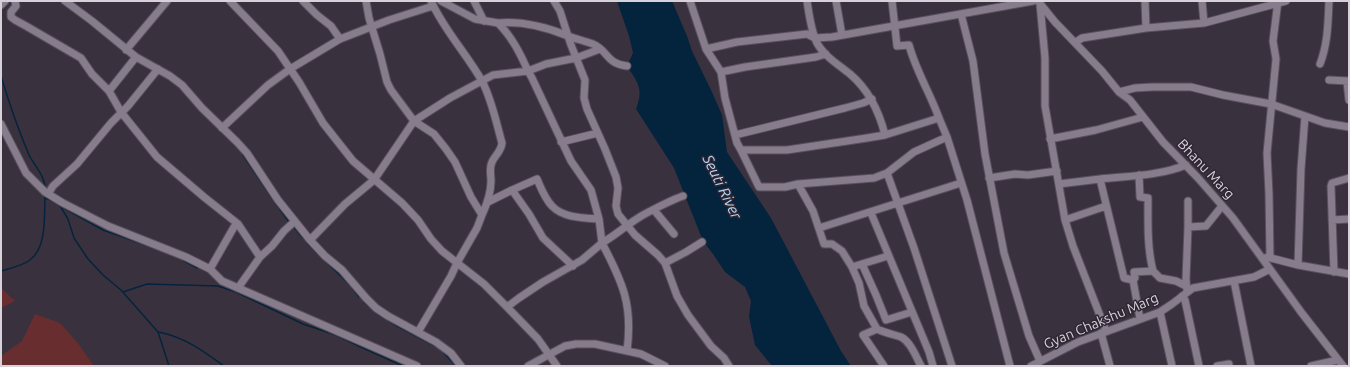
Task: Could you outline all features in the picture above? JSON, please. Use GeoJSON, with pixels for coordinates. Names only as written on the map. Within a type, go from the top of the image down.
{"type":"FeatureCollection","features":[{"type":"Feature","properties":{"kind":"street"},"geometry":{"type":"LineString","coordinates":[[1,5],[6,1]]}},
{"type":"Feature","properties":{"kind":"street"},"geometry":{"type":"LineString","coordinates":[[15,1],[16,6],[11,12],[11,17],[81,58],[92,74],[109,91],[121,112],[157,157],[238,224],[260,257]]}},
{"type":"Feature","properties":{"kind":"street"},"geometry":{"type":"LineString","coordinates":[[65,1],[92,21],[126,50],[182,85],[247,154],[294,221],[310,240],[342,270],[376,308],[436,342],[451,353],[461,366]]}},
{"type":"Feature","properties":{"kind":"street"},"geometry":{"type":"LineString","coordinates":[[126,50],[166,1]]}},
{"type":"Feature","properties":{"kind":"street"},"geometry":{"type":"LineString","coordinates":[[230,1],[278,51],[323,124],[353,161],[402,203],[418,220],[431,239],[442,251],[484,284],[507,307],[538,339],[557,366]]}},
{"type":"Feature","properties":{"kind":"street"},"geometry":{"type":"LineString","coordinates":[[303,1],[331,26],[340,39]]}},
{"type":"Feature","properties":{"kind":"street"},"geometry":{"type":"LineString","coordinates":[[366,1],[387,82],[399,102],[414,121],[434,134],[446,149],[455,162],[471,197],[482,215]]}},
{"type":"Feature","properties":{"kind":"street"},"geometry":{"type":"LineString","coordinates":[[441,1],[475,19],[498,23],[513,21],[554,30],[593,44],[610,60],[619,65],[627,66]]}},
{"type":"Feature","properties":{"kind":"street"},"geometry":{"type":"LineString","coordinates":[[474,1],[484,21]]}},
{"type":"Feature","properties":{"kind":"street"},"geometry":{"type":"LineString","coordinates":[[554,1],[560,11],[585,80],[584,98],[587,109],[605,148],[616,177],[618,188],[616,206],[618,214],[626,226],[665,262],[677,296],[688,315],[711,346],[724,358],[729,366]]}},
{"type":"Feature","properties":{"kind":"street"},"geometry":{"type":"LineString","coordinates":[[690,1],[706,49],[721,72],[725,98],[737,143],[760,187],[785,187],[798,184],[874,178],[887,173],[914,152],[947,136]]}},
{"type":"Feature","properties":{"kind":"street"},"geometry":{"type":"LineString","coordinates":[[807,1],[815,38],[818,44],[826,54],[859,82],[872,99],[880,116],[885,135]]}},
{"type":"Feature","properties":{"kind":"street"},"geometry":{"type":"LineString","coordinates":[[836,1],[842,35]]}},
{"type":"Feature","properties":{"kind":"street"},"geometry":{"type":"LineString","coordinates":[[892,1],[897,46],[909,45],[913,60],[932,98],[947,136],[992,292],[1010,366]]}},
{"type":"Feature","properties":{"kind":"street"},"geometry":{"type":"LineString","coordinates":[[706,49],[737,42],[807,34],[815,38],[842,35],[1033,1]]}},
{"type":"Feature","properties":{"kind":"street"},"geometry":{"type":"LineString","coordinates":[[1145,1],[1146,28]]}},
{"type":"Feature","properties":{"kind":"street"},"geometry":{"type":"LineString","coordinates":[[1202,1],[1204,23]]}},
{"type":"Feature","properties":{"kind":"street"},"geometry":{"type":"LineString","coordinates":[[1076,42],[1082,38],[1146,28],[1204,23],[1286,1]]}},
{"type":"Feature","properties":{"kind":"street"},"geometry":{"type":"LineString","coordinates":[[1320,64],[1324,53],[1327,36],[1329,1]]}},
{"type":"Feature","properties":{"kind":"street"},"geometry":{"type":"LineString","coordinates":[[1270,257],[1269,194],[1266,158],[1276,59],[1273,41],[1278,2]]}},
{"type":"Feature","properties":{"kind":"street"},"geometry":{"type":"LineString","coordinates":[[1039,3],[1045,58],[1045,106],[1065,220],[1103,332],[1110,366]]}},
{"type":"Feature","properties":{"kind":"street","name":"Bhanu Marg"},"geometry":{"type":"LineString","coordinates":[[1039,3],[1055,22],[1076,42],[1119,92],[1130,100],[1158,137],[1186,165],[1222,206],[1343,366]]}},
{"type":"Feature","properties":{"kind":"street"},"geometry":{"type":"LineString","coordinates":[[222,128],[262,90],[290,69],[340,39],[432,4],[444,26],[459,44],[482,81],[502,143],[502,148],[492,161],[488,202],[477,228],[418,332]]}},
{"type":"Feature","properties":{"kind":"street"},"geometry":{"type":"LineString","coordinates":[[961,14],[972,61],[989,178],[1004,253],[1029,336],[1040,361]]}},
{"type":"Feature","properties":{"kind":"street"},"geometry":{"type":"LineString","coordinates":[[498,23],[508,33],[517,48],[561,142],[571,161],[591,190],[599,219],[602,243],[626,294],[628,309],[628,351]]}},
{"type":"Feature","properties":{"kind":"street"},"geometry":{"type":"LineString","coordinates":[[310,240],[345,204],[374,180],[414,121],[493,75],[528,71],[546,64],[576,58],[600,49]]}},
{"type":"Feature","properties":{"kind":"street"},"geometry":{"type":"LineString","coordinates":[[721,72],[816,57],[826,54]]}},
{"type":"Feature","properties":{"kind":"street"},"geometry":{"type":"LineString","coordinates":[[109,91],[136,57]]}},
{"type":"Feature","properties":{"kind":"street"},"geometry":{"type":"LineString","coordinates":[[48,194],[53,186],[77,164],[158,69]]}},
{"type":"Feature","properties":{"kind":"street"},"geometry":{"type":"LineString","coordinates":[[1329,80],[1348,81],[1349,100]]}},
{"type":"Feature","properties":{"kind":"street"},"geometry":{"type":"LineString","coordinates":[[1119,92],[1135,88],[1191,87],[1271,104],[1325,123],[1349,127]]}},
{"type":"Feature","properties":{"kind":"street"},"geometry":{"type":"LineString","coordinates":[[735,135],[851,106],[872,99]]}},
{"type":"Feature","properties":{"kind":"street"},"geometry":{"type":"LineString","coordinates":[[1298,265],[1301,169],[1305,116]]}},
{"type":"Feature","properties":{"kind":"street"},"geometry":{"type":"LineString","coordinates":[[1050,138],[1096,130],[1143,117]]}},
{"type":"Feature","properties":{"kind":"street"},"geometry":{"type":"LineString","coordinates":[[741,150],[787,150],[885,135],[939,118]]}},
{"type":"Feature","properties":{"kind":"street"},"geometry":{"type":"LineString","coordinates":[[1,124],[26,173],[48,194],[63,203],[108,226],[186,257],[210,269],[222,281],[417,366]]}},
{"type":"Feature","properties":{"kind":"street"},"geometry":{"type":"LineString","coordinates":[[561,142],[598,133]]}},
{"type":"Feature","properties":{"kind":"street"},"geometry":{"type":"LineString","coordinates":[[1059,184],[1139,175],[1178,168],[1186,165]]}},
{"type":"Feature","properties":{"kind":"street"},"geometry":{"type":"LineString","coordinates":[[989,178],[1015,174],[1028,176],[1057,171]]}},
{"type":"Feature","properties":{"kind":"street"},"geometry":{"type":"LineString","coordinates":[[887,173],[914,248],[952,366]]}},
{"type":"Feature","properties":{"kind":"street"},"geometry":{"type":"LineString","coordinates":[[1139,175],[1140,198],[1148,198],[1148,226],[1153,271],[1160,278],[1176,281],[1185,292]]}},
{"type":"Feature","properties":{"kind":"street"},"geometry":{"type":"LineString","coordinates":[[1334,272],[1332,183],[1349,178]]}},
{"type":"Feature","properties":{"kind":"street"},"geometry":{"type":"LineString","coordinates":[[488,202],[537,179],[553,207],[559,211],[580,218],[599,219]]}},
{"type":"Feature","properties":{"kind":"street"},"geometry":{"type":"LineString","coordinates":[[1100,179],[1124,278],[1133,280]]}},
{"type":"Feature","properties":{"kind":"street"},"geometry":{"type":"LineString","coordinates":[[819,228],[871,213],[961,183]]}},
{"type":"Feature","properties":{"kind":"street"},"geometry":{"type":"LineString","coordinates":[[798,184],[806,196],[824,244],[832,244],[842,251],[852,267],[859,283],[864,306],[877,329],[903,338],[907,341],[921,366]]}},
{"type":"Feature","properties":{"kind":"street"},"geometry":{"type":"LineString","coordinates":[[512,190],[529,214],[543,238],[573,266]]}},
{"type":"Feature","properties":{"kind":"street"},"geometry":{"type":"LineString","coordinates":[[507,307],[543,282],[573,266],[602,243],[619,233],[626,226],[683,196]]}},
{"type":"Feature","properties":{"kind":"street"},"geometry":{"type":"LineString","coordinates":[[1188,201],[1185,300],[1199,366]]}},
{"type":"Feature","properties":{"kind":"street"},"geometry":{"type":"LineString","coordinates":[[1065,220],[1106,206]]}},
{"type":"Feature","properties":{"kind":"street"},"geometry":{"type":"LineString","coordinates":[[1188,227],[1206,226],[1222,206]]}},
{"type":"Feature","properties":{"kind":"street"},"geometry":{"type":"LineString","coordinates":[[654,210],[674,234]]}},
{"type":"Feature","properties":{"kind":"street"},"geometry":{"type":"LineString","coordinates":[[871,213],[929,352],[933,366]]}},
{"type":"Feature","properties":{"kind":"street"},"geometry":{"type":"LineString","coordinates":[[1332,220],[1349,219]]}},
{"type":"Feature","properties":{"kind":"street"},"geometry":{"type":"LineString","coordinates":[[238,288],[260,257],[294,221]]}},
{"type":"Feature","properties":{"kind":"street"},"geometry":{"type":"LineString","coordinates":[[210,269],[234,227],[238,224]]}},
{"type":"Feature","properties":{"kind":"street"},"geometry":{"type":"LineString","coordinates":[[665,262],[702,242]]}},
{"type":"Feature","properties":{"kind":"street"},"geometry":{"type":"LineString","coordinates":[[1260,255],[1298,265],[1349,274]]}},
{"type":"Feature","properties":{"kind":"street"},"geometry":{"type":"LineString","coordinates":[[852,267],[888,256]]}},
{"type":"Feature","properties":{"kind":"street"},"geometry":{"type":"LineString","coordinates":[[862,264],[886,320],[912,312]]}},
{"type":"Feature","properties":{"kind":"street","name":"Gyan Chakshu Marg"},"geometry":{"type":"LineString","coordinates":[[1031,366],[1078,342],[1160,312],[1172,304],[1185,292],[1193,288],[1254,277],[1270,269]]}},
{"type":"Feature","properties":{"kind":"street"},"geometry":{"type":"LineString","coordinates":[[1140,319],[1133,280],[1135,278],[1134,272],[1153,271]]}},
{"type":"Feature","properties":{"kind":"street"},"geometry":{"type":"LineString","coordinates":[[1234,281],[1250,366]]}},
{"type":"Feature","properties":{"kind":"street"},"geometry":{"type":"LineString","coordinates":[[1160,312],[1172,366]]}},
{"type":"Feature","properties":{"kind":"street"},"geometry":{"type":"LineString","coordinates":[[877,329],[863,335],[884,366]]}},
{"type":"Feature","properties":{"kind":"street"},"geometry":{"type":"LineString","coordinates":[[528,366],[565,346],[576,344],[595,344],[641,354],[665,366]]}},
{"type":"Feature","properties":{"kind":"street"},"geometry":{"type":"LineString","coordinates":[[1311,366],[1338,360]]}},
{"type":"Feature","properties":{"kind":"street"},"geometry":{"type":"LineString","coordinates":[[1217,366],[1229,364]]}},
{"type":"Feature","properties":{"kind":"shaded area"},"geometry":{"type":"Polygon","coordinates":[[[1,288],[15,301],[1,308],[1,288]]]}},
{"type":"Feature","properties":{"kind":"shaded area"},"geometry":{"type":"Polygon","coordinates":[[[35,314],[60,323],[77,342],[94,366],[1,366],[1,356],[22,341],[35,314]]]}},
{"type":"Feature","properties":{"kind":"water","name":"Seuti River"},"geometry":{"type":"Polygon","coordinates":[[[617,1],[672,1],[692,51],[722,115],[727,152],[771,218],[841,351],[851,366],[772,366],[755,345],[749,317],[751,301],[745,287],[725,272],[703,241],[674,168],[636,109],[640,91],[637,82],[627,66],[633,53],[617,1]]]}},
{"type":"Feature","properties":{"kind":"waterway"},"geometry":{"type":"LineString","coordinates":[[1,76],[21,135],[29,155],[43,179],[45,188]]}},
{"type":"Feature","properties":{"kind":"waterway"},"geometry":{"type":"LineString","coordinates":[[243,155],[289,222]]}},
{"type":"Feature","properties":{"kind":"waterway"},"geometry":{"type":"LineString","coordinates":[[45,195],[45,198],[54,201]]}},
{"type":"Feature","properties":{"kind":"waterway"},"geometry":{"type":"LineString","coordinates":[[1,271],[24,264],[30,260],[39,248],[44,231],[45,198]]}},
{"type":"Feature","properties":{"kind":"waterway"},"geometry":{"type":"LineString","coordinates":[[59,204],[68,219],[74,238],[88,259],[103,275],[121,290],[158,332],[169,366]]}},
{"type":"Feature","properties":{"kind":"waterway"},"geometry":{"type":"LineString","coordinates":[[62,207],[103,230],[157,249]]}},
{"type":"Feature","properties":{"kind":"waterway"},"geometry":{"type":"LineString","coordinates":[[293,226],[303,238]]}},
{"type":"Feature","properties":{"kind":"waterway"},"geometry":{"type":"LineString","coordinates":[[307,243],[349,284]]}},
{"type":"Feature","properties":{"kind":"waterway"},"geometry":{"type":"LineString","coordinates":[[183,260],[197,268]]}},
{"type":"Feature","properties":{"kind":"waterway"},"geometry":{"type":"LineString","coordinates":[[123,292],[147,284],[218,286],[236,292],[303,324],[336,335],[403,366]]}},
{"type":"Feature","properties":{"kind":"waterway"},"geometry":{"type":"LineString","coordinates":[[353,289],[359,297]]}},
{"type":"Feature","properties":{"kind":"waterway"},"geometry":{"type":"LineString","coordinates":[[364,302],[373,310]]}},
{"type":"Feature","properties":{"kind":"waterway"},"geometry":{"type":"LineString","coordinates":[[377,313],[397,326],[435,346]]}},
{"type":"Feature","properties":{"kind":"waterway"},"geometry":{"type":"LineString","coordinates":[[159,332],[186,341],[224,366]]}},
{"type":"Feature","properties":{"kind":"waterway"},"geometry":{"type":"LineString","coordinates":[[443,352],[456,366]]}}]}
